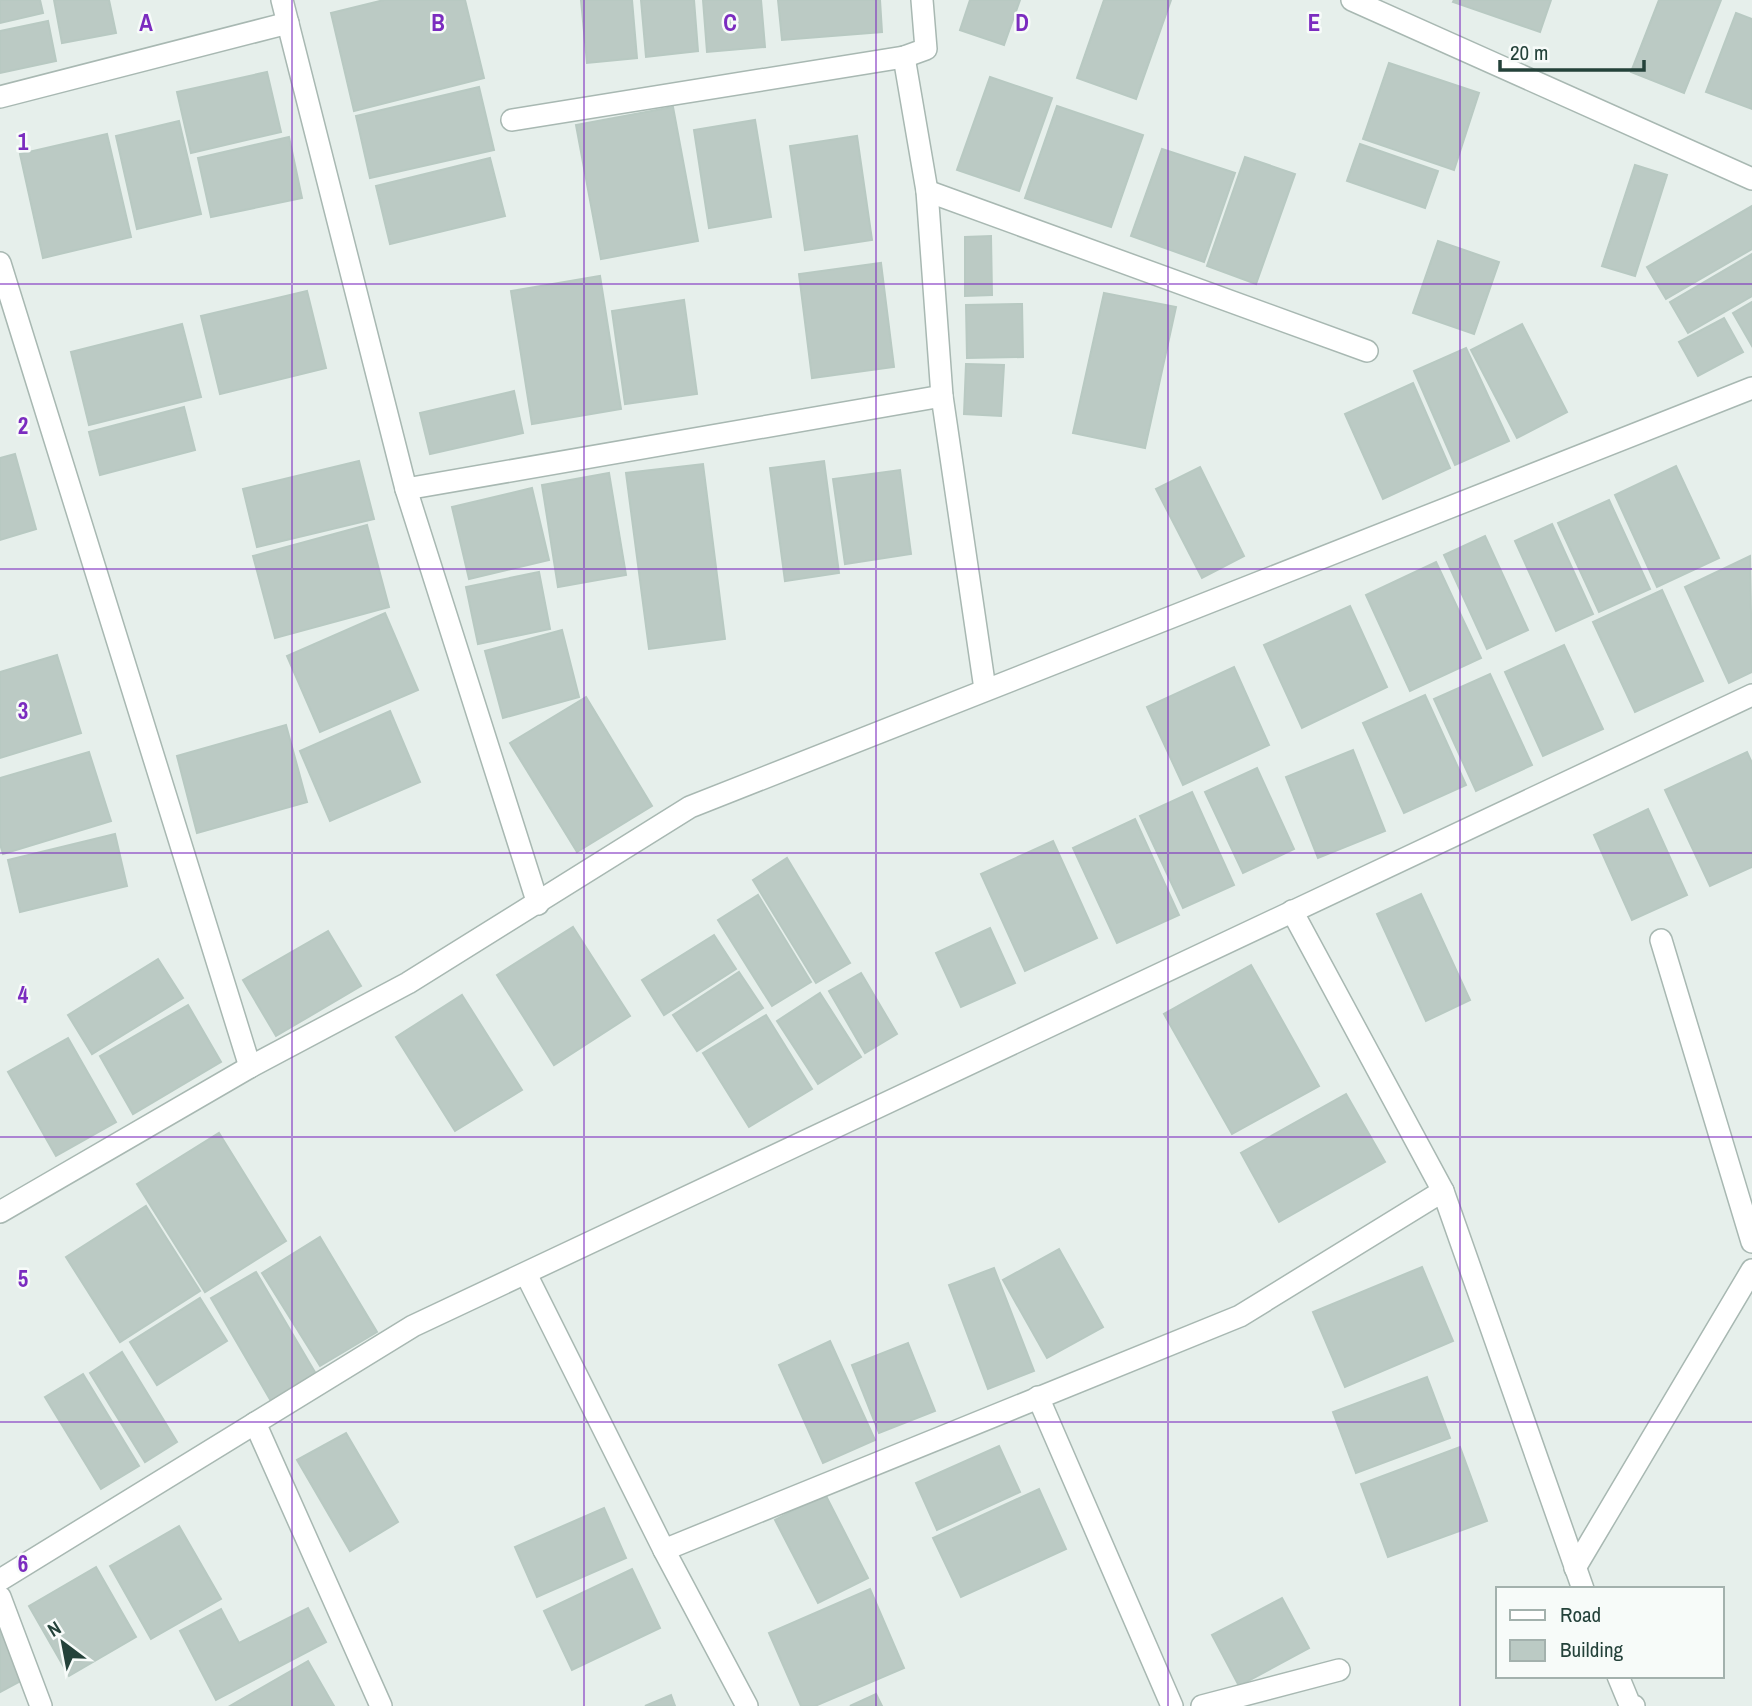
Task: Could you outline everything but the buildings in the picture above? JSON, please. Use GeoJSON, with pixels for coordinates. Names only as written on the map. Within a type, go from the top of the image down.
{"type":"FeatureCollection","features":[{"type":"Feature","properties":{"kind":"street"},"geometry":{"type":"LineString","coordinates":[[282,0],[405,489],[538,904]]}},
{"type":"Feature","properties":{"kind":"street"},"geometry":{"type":"LineString","coordinates":[[512,120],[904,57],[926,49],[922,0]]}},
{"type":"Feature","properties":{"kind":"street"},"geometry":{"type":"LineString","coordinates":[[1352,0],[1752,179]]}},
{"type":"Feature","properties":{"kind":"street"},"geometry":{"type":"LineString","coordinates":[[0,97],[288,23]]}},
{"type":"Feature","properties":{"kind":"street"},"geometry":{"type":"LineString","coordinates":[[904,57],[927,191],[942,396],[985,689]]}},
{"type":"Feature","properties":{"kind":"street"},"geometry":{"type":"LineString","coordinates":[[927,191],[1367,351]]}},
{"type":"Feature","properties":{"kind":"street"},"geometry":{"type":"LineString","coordinates":[[0,263],[250,1068]]}},
{"type":"Feature","properties":{"kind":"street"},"geometry":{"type":"LineString","coordinates":[[0,1212],[250,1068],[408,983],[690,807],[1752,388]]}},
{"type":"Feature","properties":{"kind":"street"},"geometry":{"type":"LineString","coordinates":[[405,489],[942,396]]}},
{"type":"Feature","properties":{"kind":"street"},"geometry":{"type":"LineString","coordinates":[[0,1580],[413,1326],[1752,695]]}},
{"type":"Feature","properties":{"kind":"street"},"geometry":{"type":"LineString","coordinates":[[1292,911],[1443,1191],[1582,1587]]}},
{"type":"Feature","properties":{"kind":"street"},"geometry":{"type":"LineString","coordinates":[[1661,940],[1752,1242]]}},
{"type":"Feature","properties":{"kind":"street"},"geometry":{"type":"LineString","coordinates":[[664,1550],[1240,1316],[1443,1191]]}},
{"type":"Feature","properties":{"kind":"street"},"geometry":{"type":"LineString","coordinates":[[1575,1568],[1752,1270]]}},
{"type":"Feature","properties":{"kind":"street"},"geometry":{"type":"LineString","coordinates":[[526,1274],[664,1550],[747,1706]]}},
{"type":"Feature","properties":{"kind":"street"},"geometry":{"type":"LineString","coordinates":[[1038,1397],[1172,1706]]}},
{"type":"Feature","properties":{"kind":"street"},"geometry":{"type":"LineString","coordinates":[[255,1423],[381,1706]]}},
{"type":"Feature","properties":{"kind":"street"},"geometry":{"type":"LineString","coordinates":[[0,1597],[41,1706]]}},
{"type":"Feature","properties":{"kind":"street"},"geometry":{"type":"LineString","coordinates":[[1202,1706],[1339,1670]]}},
{"type":"Feature","properties":{"kind":"street"},"geometry":{"type":"LineString","coordinates":[[1619,1678],[1630,1705],[1634,1706]]}}]}
